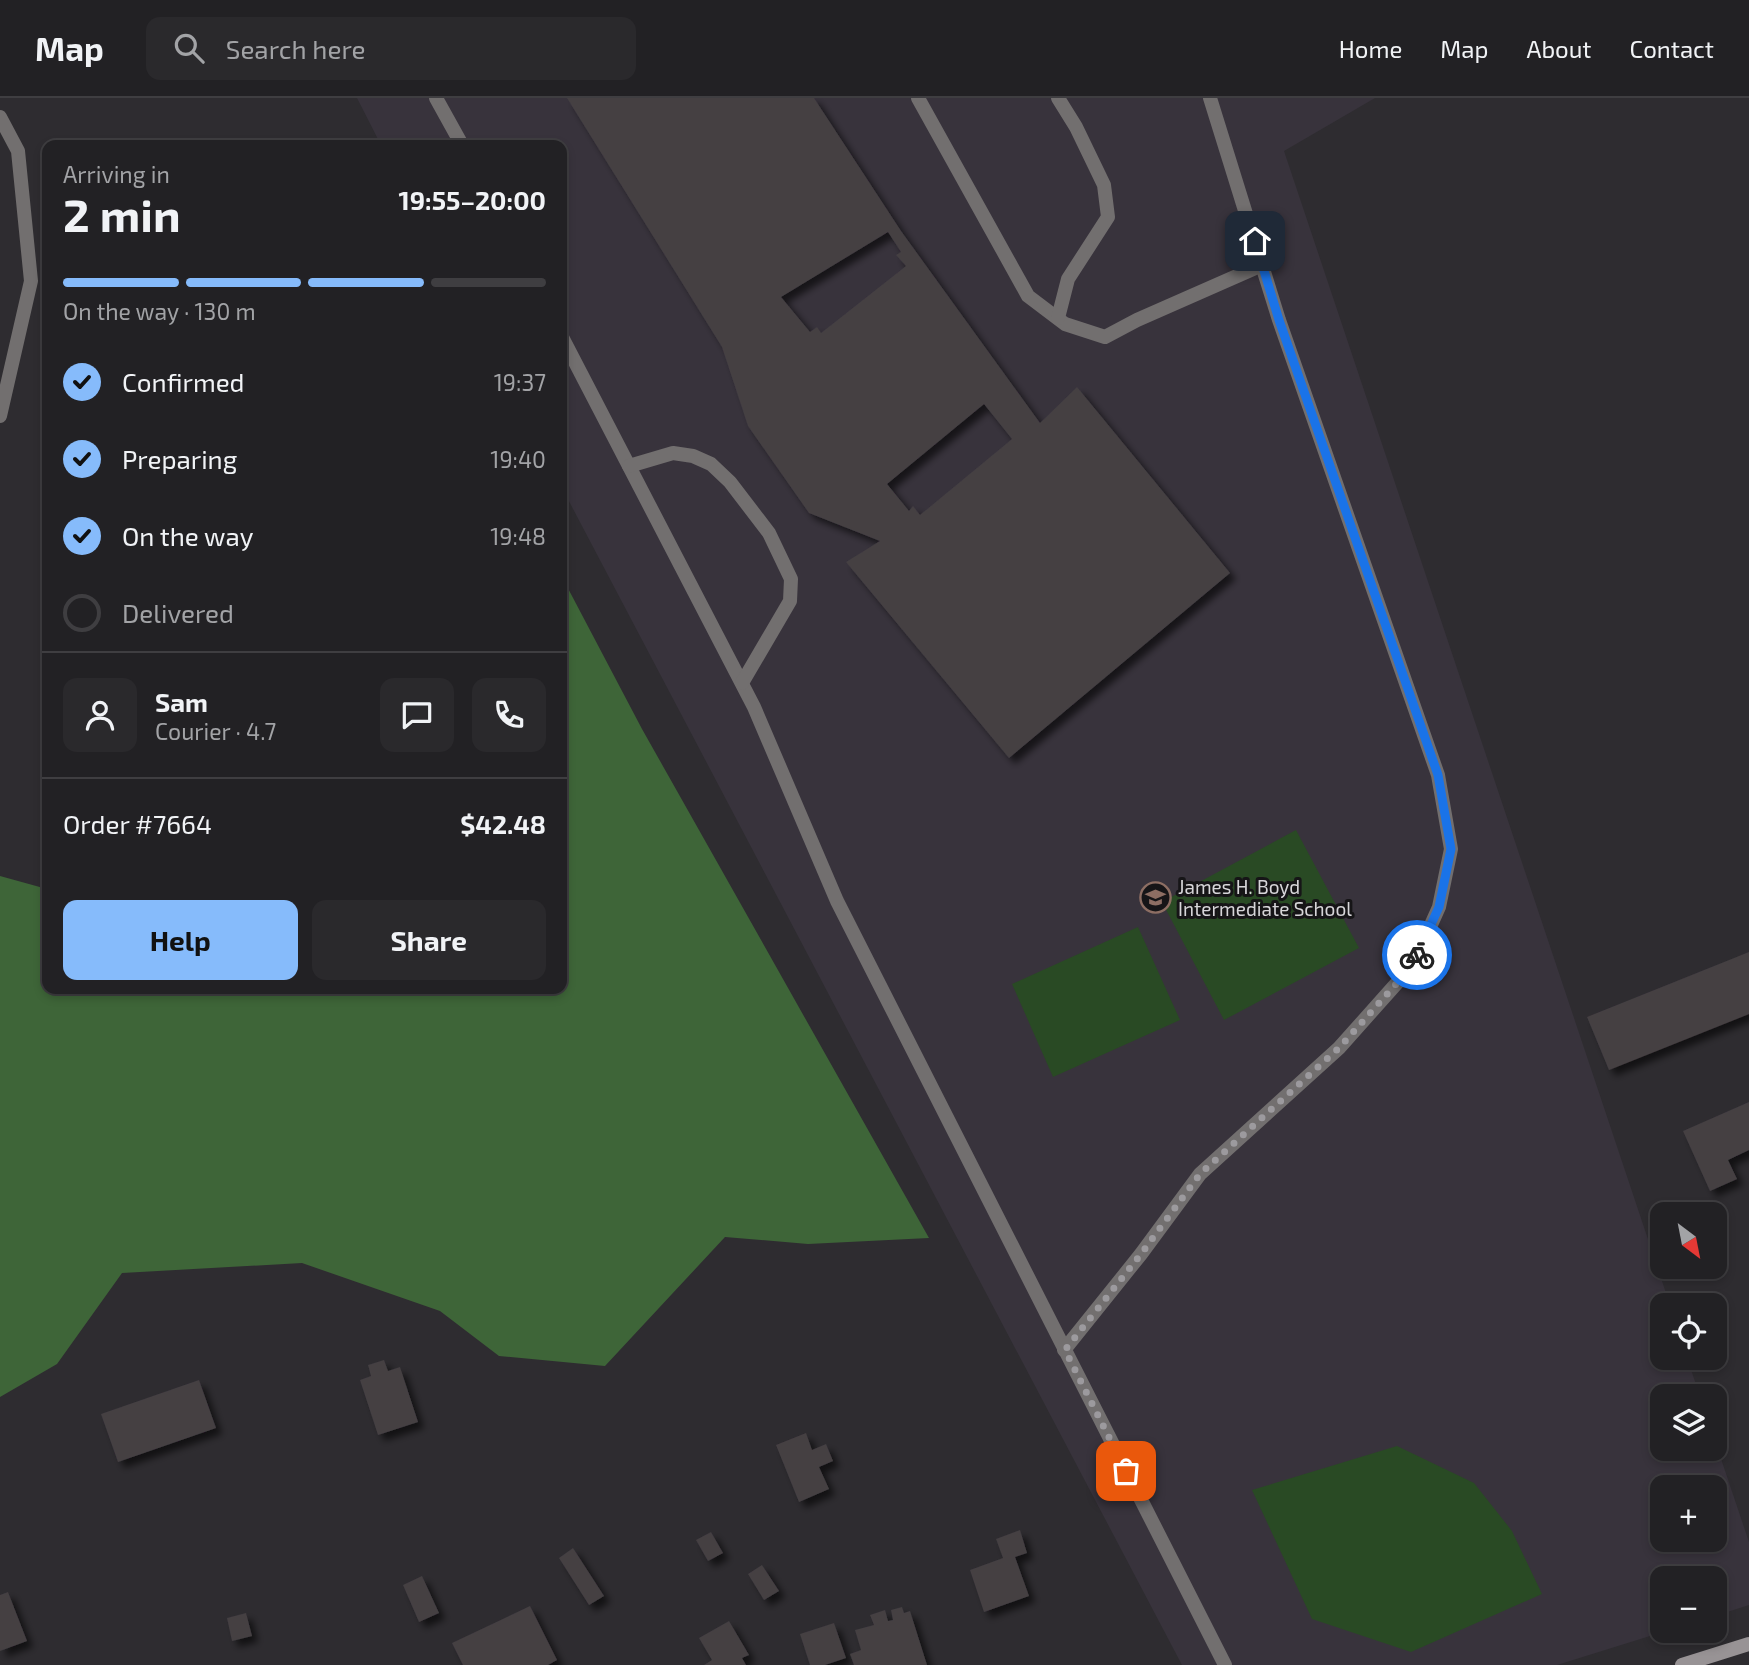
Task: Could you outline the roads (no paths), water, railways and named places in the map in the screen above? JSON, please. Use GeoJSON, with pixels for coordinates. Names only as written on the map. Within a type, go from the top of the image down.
{"type":"FeatureCollection","features":[{"type":"Feature","properties":{"kind":"main road"},"geometry":{"type":"LineString","coordinates":[[1682,1665],[1749,1644]]}},
{"type":"Feature","properties":{"kind":"street"},"geometry":{"type":"LineString","coordinates":[[436,98],[459,140]]}},
{"type":"Feature","properties":{"kind":"street"},"geometry":{"type":"LineString","coordinates":[[918,98],[1028,296],[1065,324],[1105,337],[1262,265]]}},
{"type":"Feature","properties":{"kind":"street"},"geometry":{"type":"LineString","coordinates":[[1058,98],[1076,127],[1104,185],[1108,217],[1068,279],[1058,318]]}},
{"type":"Feature","properties":{"kind":"street"},"geometry":{"type":"LineString","coordinates":[[1065,1350],[1200,1174],[1339,1048],[1413,965],[1439,907],[1451,849],[1438,775],[1279,320],[1210,98]]}},
{"type":"Feature","properties":{"kind":"street"},"geometry":{"type":"LineString","coordinates":[[0,117],[18,151],[31,281],[0,416]]}},
{"type":"Feature","properties":{"kind":"street"},"geometry":{"type":"LineString","coordinates":[[567,347],[754,707],[837,901],[1225,1665]]}},
{"type":"Feature","properties":{"kind":"street"},"geometry":{"type":"LineString","coordinates":[[629,466],[673,453],[693,456],[711,464],[730,482],[769,533],[791,579],[790,601],[742,683]]}},
{"type":"Feature","properties":{"kind":"place","name":"James H. Boyd Intermediate School"},"geometry":{"type":"Point","coordinates":[1155,897]}}]}
